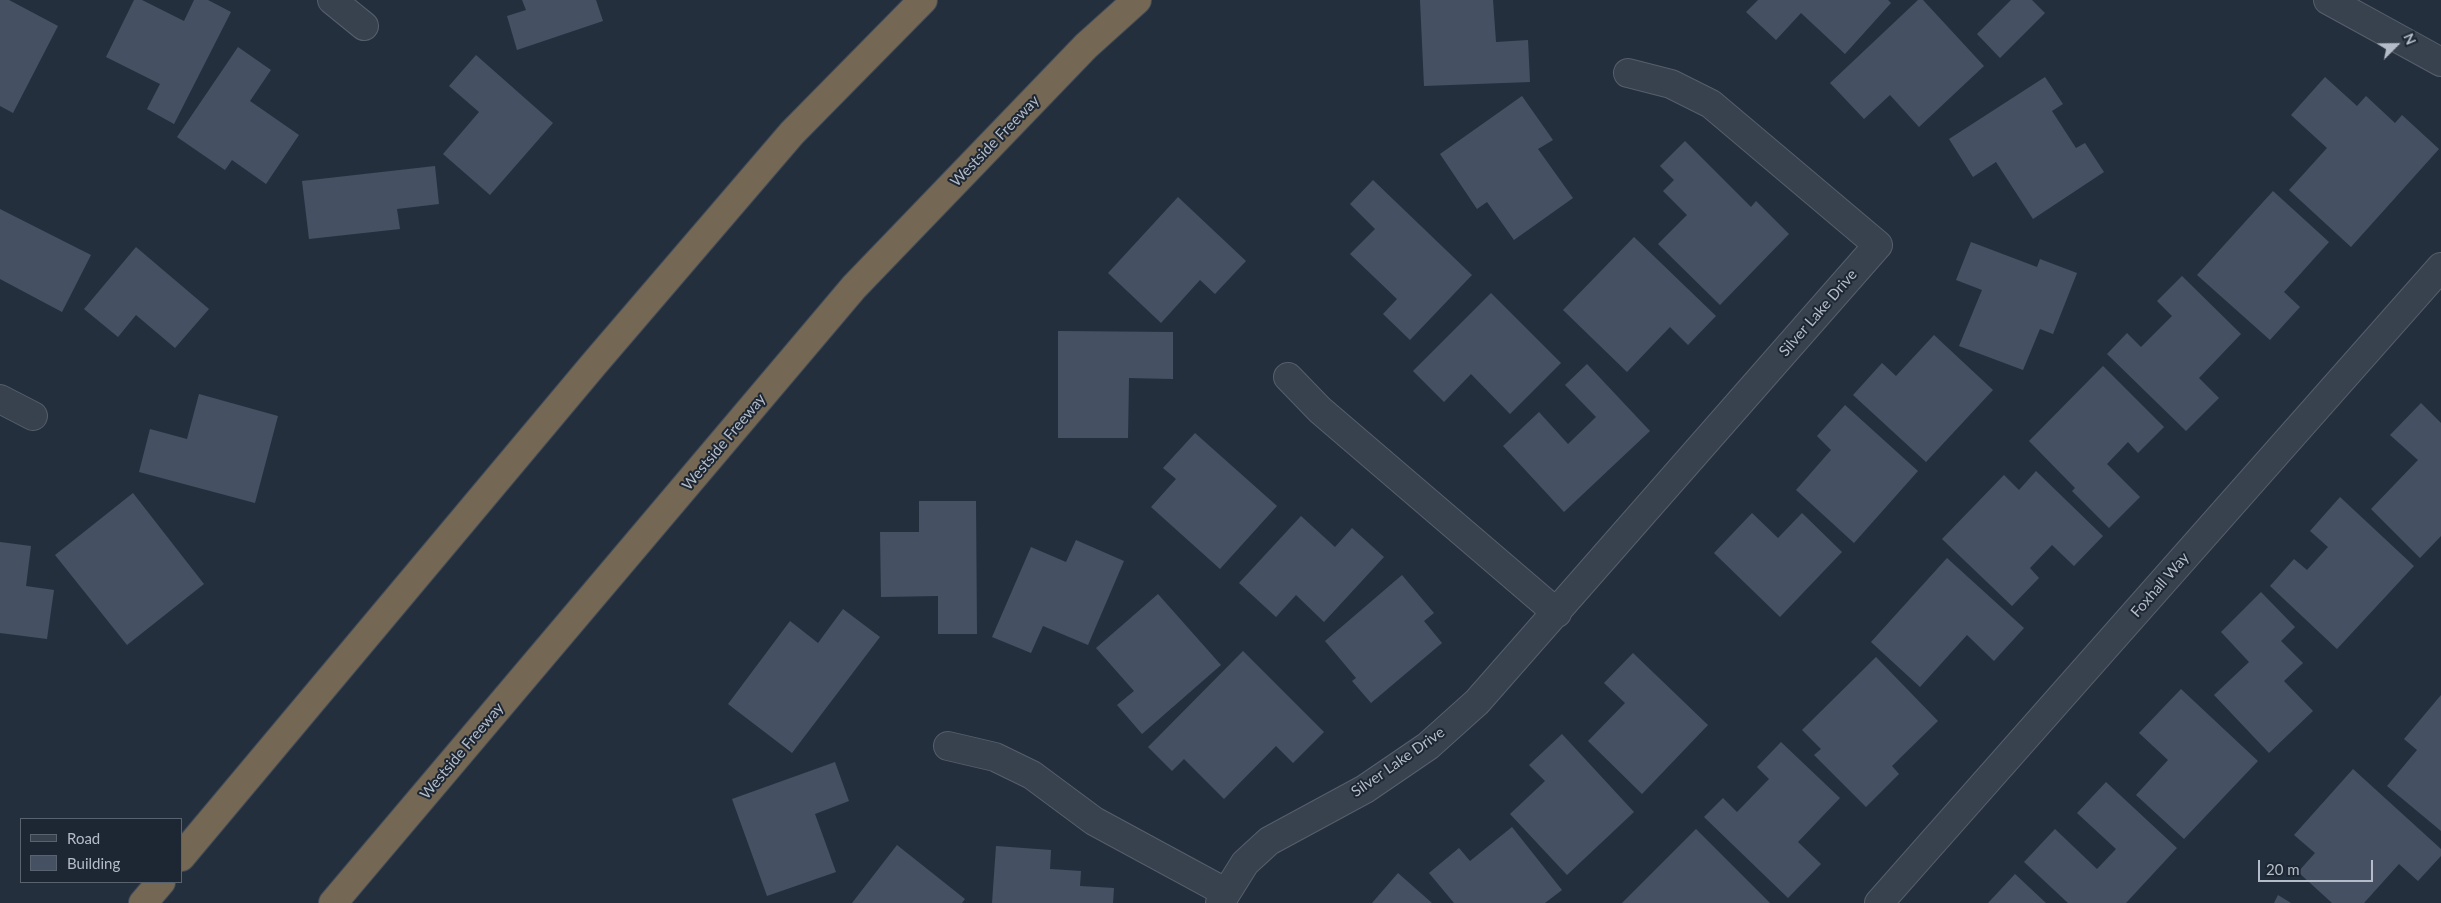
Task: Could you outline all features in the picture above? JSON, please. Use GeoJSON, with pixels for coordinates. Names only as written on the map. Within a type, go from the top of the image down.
{"type":"FeatureCollection","features":[{"type":"Feature","properties":{"kind":"highway"},"geometry":{"type":"LineString","coordinates":[[182,857],[594,364],[792,133],[923,0]]}},
{"type":"Feature","properties":{"kind":"highway","name":"Westside Freeway"},"geometry":{"type":"LineString","coordinates":[[333,903],[854,287],[1086,46],[1136,0]]}},
{"type":"Feature","properties":{"kind":"highway"},"geometry":{"type":"LineString","coordinates":[[143,903],[160,883]]}},
{"type":"Feature","properties":{"kind":"street"},"geometry":{"type":"LineString","coordinates":[[332,0],[364,26]]}},
{"type":"Feature","properties":{"kind":"street"},"geometry":{"type":"LineString","coordinates":[[2328,0],[2441,62]]}},
{"type":"Feature","properties":{"kind":"street","name":"Silver Lake Drive"},"geometry":{"type":"LineString","coordinates":[[948,746],[995,757],[1032,775],[1094,821],[1223,898],[1245,863],[1269,841],[1365,789],[1428,746],[1477,702],[1878,245],[1711,104],[1671,84],[1628,72]]}},
{"type":"Feature","properties":{"kind":"street","name":"Foxhall Way"},"geometry":{"type":"LineString","coordinates":[[1879,903],[2441,267]]}},
{"type":"Feature","properties":{"kind":"street"},"geometry":{"type":"LineString","coordinates":[[1288,377],[1320,410],[1557,613]]}},
{"type":"Feature","properties":{"kind":"street"},"geometry":{"type":"LineString","coordinates":[[0,399],[33,416]]}},
{"type":"Feature","properties":{"kind":"building"},"geometry":{"type":"Polygon","coordinates":[[[0,0],[9,0],[58,26],[13,113],[0,106],[0,0]]]}},
{"type":"Feature","properties":{"kind":"building"},"geometry":{"type":"Polygon","coordinates":[[[134,0],[142,0],[184,21],[194,0],[208,0],[231,12],[174,124],[147,109],[160,84],[106,57],[134,0]]]}},
{"type":"Feature","properties":{"kind":"building"},"geometry":{"type":"Polygon","coordinates":[[[522,0],[596,0],[603,21],[517,50],[507,16],[526,10],[522,0]]]}},
{"type":"Feature","properties":{"kind":"building"},"geometry":{"type":"Polygon","coordinates":[[[1420,0],[1493,0],[1496,42],[1528,40],[1530,82],[1424,86],[1420,0]]]}},
{"type":"Feature","properties":{"kind":"building"},"geometry":{"type":"Polygon","coordinates":[[[1758,0],[1888,0],[1891,3],[1845,54],[1801,13],[1776,40],[1746,12],[1758,0]]]}},
{"type":"Feature","properties":{"kind":"building"},"geometry":{"type":"Polygon","coordinates":[[[1918,0],[1923,0],[1984,66],[1919,127],[1890,95],[1864,119],[1830,83],[1918,0]]]}},
{"type":"Feature","properties":{"kind":"building"},"geometry":{"type":"Polygon","coordinates":[[[2011,0],[2032,0],[2045,13],[2000,58],[1977,34],[2011,0]]]}},
{"type":"Feature","properties":{"kind":"building"},"geometry":{"type":"Polygon","coordinates":[[[238,47],[271,70],[250,101],[299,135],[266,184],[232,160],[225,170],[177,137],[238,47]]]}},
{"type":"Feature","properties":{"kind":"building"},"geometry":{"type":"Polygon","coordinates":[[[476,55],[553,123],[490,195],[443,154],[479,112],[449,86],[476,55]]]}},
{"type":"Feature","properties":{"kind":"building"},"geometry":{"type":"Polygon","coordinates":[[[2045,77],[2063,104],[2052,111],[2076,148],[2085,143],[2104,172],[2033,219],[1996,162],[1973,177],[1949,139],[2045,77]]]}},
{"type":"Feature","properties":{"kind":"building"},"geometry":{"type":"Polygon","coordinates":[[[2325,77],[2357,106],[2366,96],[2395,123],[2402,115],[2439,149],[2351,247],[2289,190],[2327,148],[2291,115],[2325,77]]]}},
{"type":"Feature","properties":{"kind":"building"},"geometry":{"type":"Polygon","coordinates":[[[1522,96],[1553,140],[1538,149],[1573,198],[1514,240],[1487,202],[1477,209],[1440,154],[1522,96]]]}},
{"type":"Feature","properties":{"kind":"building"},"geometry":{"type":"Polygon","coordinates":[[[1685,141],[1751,207],[1756,201],[1789,234],[1720,305],[1658,244],[1687,215],[1663,191],[1674,180],[1660,166],[1685,141]]]}},
{"type":"Feature","properties":{"kind":"building"},"geometry":{"type":"Polygon","coordinates":[[[435,166],[439,204],[397,209],[400,229],[309,239],[302,181],[435,166]]]}},
{"type":"Feature","properties":{"kind":"building"},"geometry":{"type":"Polygon","coordinates":[[[1373,180],[1472,275],[1410,340],[1383,314],[1397,299],[1350,254],[1375,229],[1350,204],[1373,180]]]}},
{"type":"Feature","properties":{"kind":"building"},"geometry":{"type":"Polygon","coordinates":[[[2273,191],[2329,242],[2284,292],[2300,307],[2270,340],[2197,275],[2273,191]]]}},
{"type":"Feature","properties":{"kind":"building"},"geometry":{"type":"Polygon","coordinates":[[[1178,197],[1246,261],[1215,294],[1200,280],[1161,323],[1108,273],[1178,197]]]}},
{"type":"Feature","properties":{"kind":"building"},"geometry":{"type":"Polygon","coordinates":[[[0,209],[91,255],[62,312],[0,279],[0,209]]]}},
{"type":"Feature","properties":{"kind":"building"},"geometry":{"type":"Polygon","coordinates":[[[1634,237],[1716,316],[1688,345],[1670,327],[1627,372],[1563,310],[1634,237]]]}},
{"type":"Feature","properties":{"kind":"building"},"geometry":{"type":"Polygon","coordinates":[[[1971,242],[2037,267],[2040,259],[2077,273],[2053,334],[2040,329],[2023,370],[1959,346],[1982,290],[1956,280],[1971,242]]]}},
{"type":"Feature","properties":{"kind":"building"},"geometry":{"type":"Polygon","coordinates":[[[136,247],[209,309],[175,348],[136,315],[118,337],[84,309],[136,247]]]}},
{"type":"Feature","properties":{"kind":"building"},"geometry":{"type":"Polygon","coordinates":[[[2182,276],[2241,334],[2199,378],[2219,398],[2186,431],[2107,354],[2127,333],[2141,347],[2172,316],[2157,301],[2182,276]]]}},
{"type":"Feature","properties":{"kind":"building"},"geometry":{"type":"Polygon","coordinates":[[[1491,293],[1561,363],[1510,414],[1471,374],[1444,402],[1413,371],[1491,293]]]}},
{"type":"Feature","properties":{"kind":"building"},"geometry":{"type":"Polygon","coordinates":[[[1058,331],[1173,332],[1173,379],[1129,378],[1128,438],[1058,438],[1058,331]]]}},
{"type":"Feature","properties":{"kind":"building"},"geometry":{"type":"Polygon","coordinates":[[[1934,335],[1993,390],[1926,462],[1853,395],[1882,363],[1896,376],[1934,335]]]}},
{"type":"Feature","properties":{"kind":"building"},"geometry":{"type":"Polygon","coordinates":[[[1587,364],[1650,431],[1564,512],[1503,446],[1539,412],[1568,444],[1596,417],[1565,385],[1587,364]]]}},
{"type":"Feature","properties":{"kind":"building"},"geometry":{"type":"Polygon","coordinates":[[[2103,366],[2164,427],[2138,453],[2128,442],[2107,464],[2140,497],[2109,528],[2072,491],[2075,488],[2029,441],[2103,366]]]}},
{"type":"Feature","properties":{"kind":"building"},"geometry":{"type":"Polygon","coordinates":[[[199,394],[278,416],[255,503],[139,472],[150,429],[187,439],[199,394]]]}},
{"type":"Feature","properties":{"kind":"building"},"geometry":{"type":"Polygon","coordinates":[[[2421,403],[2441,423],[2441,536],[2420,558],[2371,509],[2418,460],[2390,435],[2421,403]]]}},
{"type":"Feature","properties":{"kind":"building"},"geometry":{"type":"Polygon","coordinates":[[[1845,405],[1918,471],[1854,543],[1796,490],[1831,450],[1817,436],[1845,405]]]}},
{"type":"Feature","properties":{"kind":"building"},"geometry":{"type":"Polygon","coordinates":[[[1195,433],[1277,506],[1220,569],[1151,507],[1176,479],[1163,468],[1195,433]]]}},
{"type":"Feature","properties":{"kind":"building"},"geometry":{"type":"Polygon","coordinates":[[[2036,471],[2103,536],[2074,566],[2052,545],[2030,568],[2039,578],[2012,606],[1942,539],[2004,475],[2019,490],[2036,471]]]}},
{"type":"Feature","properties":{"kind":"building"},"geometry":{"type":"Polygon","coordinates":[[[133,493],[204,584],[127,645],[55,555],[133,493]]]}},
{"type":"Feature","properties":{"kind":"building"},"geometry":{"type":"Polygon","coordinates":[[[2340,497],[2414,566],[2337,649],[2270,586],[2294,559],[2307,570],[2328,547],[2310,531],[2340,497]]]}},
{"type":"Feature","properties":{"kind":"building"},"geometry":{"type":"Polygon","coordinates":[[[919,501],[976,501],[977,634],[938,634],[938,596],[881,597],[880,532],[919,532],[919,501]]]}},
{"type":"Feature","properties":{"kind":"building"},"geometry":{"type":"Polygon","coordinates":[[[1752,513],[1778,538],[1802,513],[1842,552],[1780,617],[1714,553],[1752,513]]]}},
{"type":"Feature","properties":{"kind":"building"},"geometry":{"type":"Polygon","coordinates":[[[1301,516],[1335,547],[1352,528],[1384,557],[1324,622],[1296,595],[1276,617],[1239,583],[1301,516]]]}},
{"type":"Feature","properties":{"kind":"building"},"geometry":{"type":"Polygon","coordinates":[[[1076,540],[1124,561],[1088,645],[1043,626],[1031,653],[992,637],[1031,547],[1066,562],[1076,540]]]}},
{"type":"Feature","properties":{"kind":"building"},"geometry":{"type":"Polygon","coordinates":[[[0,542],[31,546],[26,586],[54,590],[47,639],[0,633],[0,542]]]}},
{"type":"Feature","properties":{"kind":"building"},"geometry":{"type":"Polygon","coordinates":[[[1947,558],[2024,628],[1994,661],[1967,635],[1920,687],[1871,642],[1947,558]]]}},
{"type":"Feature","properties":{"kind":"building"},"geometry":{"type":"Polygon","coordinates":[[[1402,575],[1434,613],[1424,621],[1442,643],[1371,703],[1352,681],[1356,678],[1325,641],[1402,575]]]}},
{"type":"Feature","properties":{"kind":"building"},"geometry":{"type":"Polygon","coordinates":[[[2261,592],[2295,627],[2281,641],[2303,663],[2284,681],[2313,711],[2269,753],[2214,695],[2249,662],[2221,632],[2261,592]]]}},
{"type":"Feature","properties":{"kind":"building"},"geometry":{"type":"Polygon","coordinates":[[[1158,594],[1221,665],[1142,734],[1117,705],[1134,691],[1096,648],[1158,594]]]}},
{"type":"Feature","properties":{"kind":"building"},"geometry":{"type":"Polygon","coordinates":[[[843,609],[880,637],[792,753],[728,704],[790,621],[818,643],[843,609]]]}},
{"type":"Feature","properties":{"kind":"building"},"geometry":{"type":"Polygon","coordinates":[[[1243,651],[1324,732],[1293,763],[1276,746],[1224,799],[1184,759],[1172,771],[1148,747],[1243,651]]]}},
{"type":"Feature","properties":{"kind":"building"},"geometry":{"type":"Polygon","coordinates":[[[1633,653],[1708,725],[1642,794],[1588,741],[1625,703],[1604,683],[1633,653]]]}},
{"type":"Feature","properties":{"kind":"building"},"geometry":{"type":"Polygon","coordinates":[[[1876,657],[1938,721],[1892,766],[1899,774],[1866,807],[1814,755],[1821,749],[1802,730],[1876,657]]]}},
{"type":"Feature","properties":{"kind":"building"},"geometry":{"type":"Polygon","coordinates":[[[2181,689],[2258,761],[2184,839],[2136,795],[2168,760],[2139,733],[2181,689]]]}},
{"type":"Feature","properties":{"kind":"building"},"geometry":{"type":"Polygon","coordinates":[[[2441,695],[2441,831],[2387,786],[2417,750],[2404,739],[2441,695]]]}},
{"type":"Feature","properties":{"kind":"building"},"geometry":{"type":"Polygon","coordinates":[[[1562,734],[1634,812],[1567,875],[1510,814],[1545,781],[1529,765],[1562,734]]]}},
{"type":"Feature","properties":{"kind":"building"},"geometry":{"type":"Polygon","coordinates":[[[1781,742],[1840,798],[1798,842],[1821,864],[1788,898],[1704,817],[1723,798],[1737,812],[1769,779],[1757,767],[1781,742]]]}},
{"type":"Feature","properties":{"kind":"building"},"geometry":{"type":"Polygon","coordinates":[[[835,762],[849,801],[815,814],[836,872],[767,896],[732,799],[835,762]]]}},
{"type":"Feature","properties":{"kind":"building"},"geometry":{"type":"Polygon","coordinates":[[[2353,769],[2441,849],[2441,856],[2418,881],[2399,864],[2364,903],[2332,903],[2298,872],[2315,853],[2294,835],[2353,769]]]}},
{"type":"Feature","properties":{"kind":"building"},"geometry":{"type":"Polygon","coordinates":[[[2106,782],[2177,848],[2126,903],[2068,903],[2024,862],[2055,829],[2097,869],[2116,849],[2077,813],[2106,782]]]}},
{"type":"Feature","properties":{"kind":"building"},"geometry":{"type":"Polygon","coordinates":[[[1512,827],[1562,890],[1545,903],[1454,903],[1429,873],[1459,848],[1470,861],[1512,827]]]}},
{"type":"Feature","properties":{"kind":"building"},"geometry":{"type":"Polygon","coordinates":[[[1696,829],[1770,903],[1622,903],[1696,829]]]}},
{"type":"Feature","properties":{"kind":"building"},"geometry":{"type":"Polygon","coordinates":[[[897,845],[965,899],[962,903],[852,903],[897,845]]]}},
{"type":"Feature","properties":{"kind":"building"},"geometry":{"type":"Polygon","coordinates":[[[996,846],[1051,850],[1050,869],[1081,871],[1080,886],[1114,888],[1113,903],[992,903],[996,846]]]}},
{"type":"Feature","properties":{"kind":"building"},"geometry":{"type":"Polygon","coordinates":[[[1398,873],[1432,903],[1372,903],[1398,873]]]}},
{"type":"Feature","properties":{"kind":"building"},"geometry":{"type":"Polygon","coordinates":[[[2015,874],[2046,903],[1988,903],[2015,874]]]}},
{"type":"Feature","properties":{"kind":"building"},"geometry":{"type":"Polygon","coordinates":[[[2278,895],[2291,903],[2274,903],[2278,895]]]}}]}
